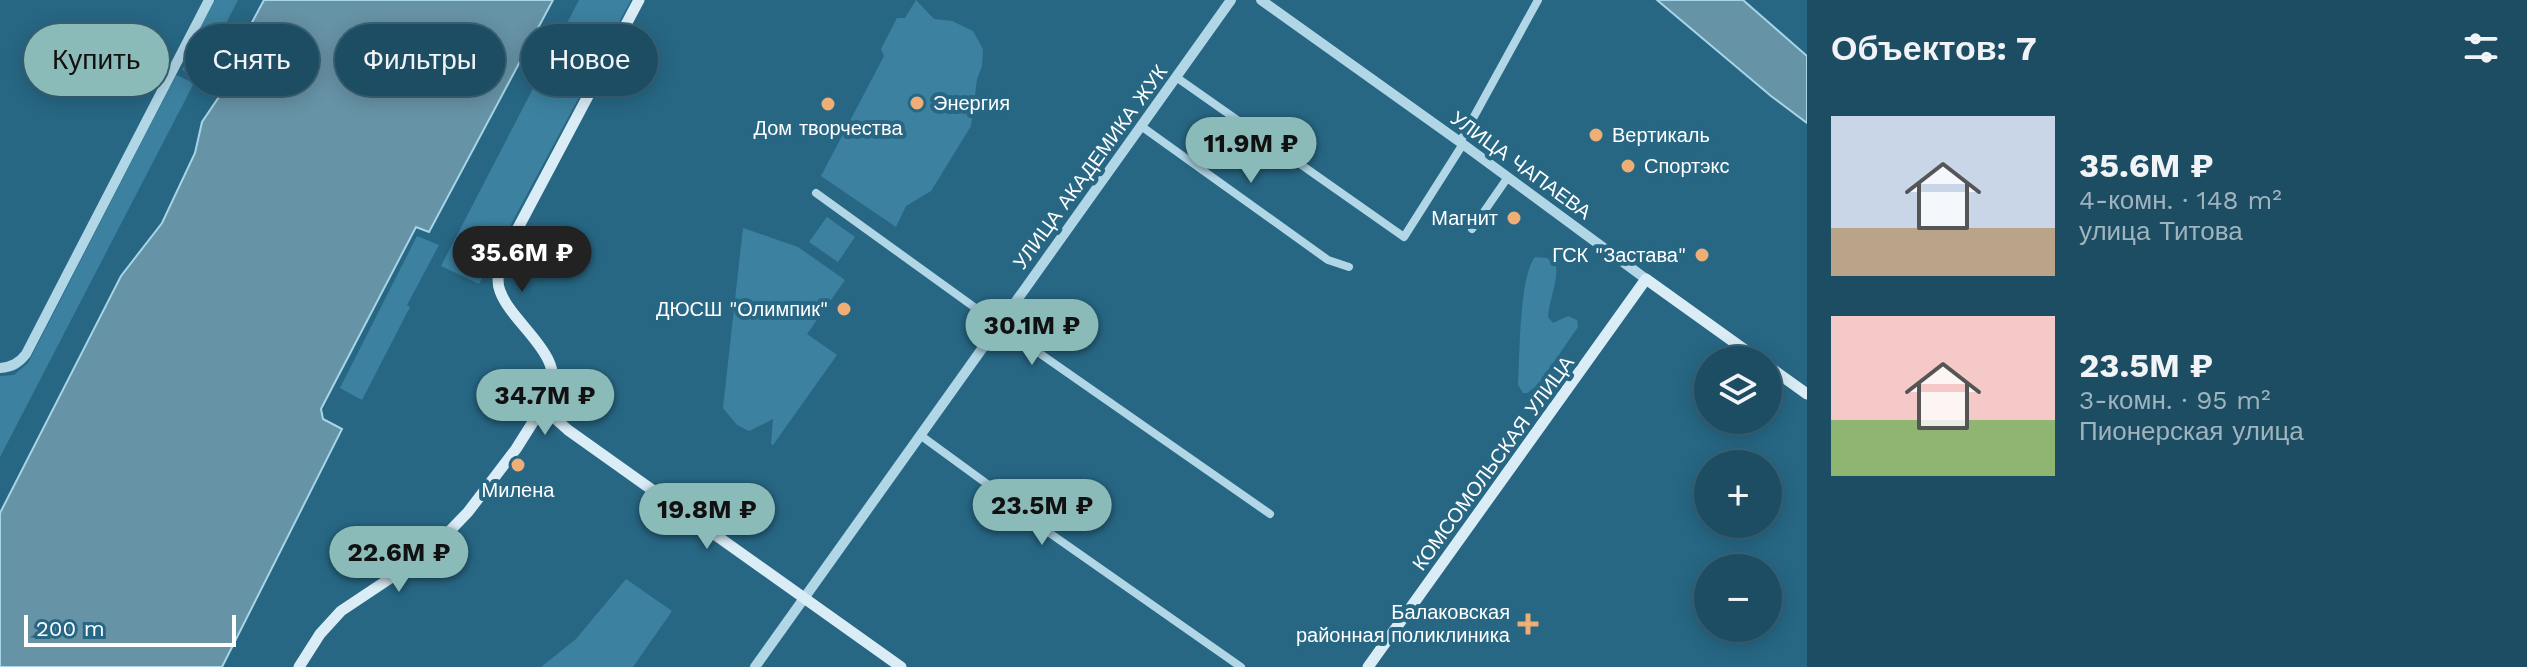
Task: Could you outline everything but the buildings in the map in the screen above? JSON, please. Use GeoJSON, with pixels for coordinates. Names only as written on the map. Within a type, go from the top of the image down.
{"type":"FeatureCollection","features":[{"type":"Feature","properties":{"kind":"main road"},"geometry":{"type":"LineString","coordinates":[[299,667],[320,634],[341,611],[410,566],[460,521],[495,478],[544,405],[554,385],[552,370],[500,291],[499,268],[639,0]]}},
{"type":"Feature","properties":{"kind":"main road","name":"УЛИЦА ЧАПАЕВА"},"geometry":{"type":"LineString","coordinates":[[1646,279],[1739,346]]}},
{"type":"Feature","properties":{"kind":"main road","name":"КОМСОМОЛЬСКАЯ УЛИЦА"},"geometry":{"type":"LineString","coordinates":[[1368,667],[1646,279]]}},
{"type":"Feature","properties":{"kind":"main road"},"geometry":{"type":"LineString","coordinates":[[1782,376],[1807,394]]}},
{"type":"Feature","properties":{"kind":"main road"},"geometry":{"type":"LineString","coordinates":[[544,405],[568,430],[901,667]]}},
{"type":"Feature","properties":{"kind":"street"},"geometry":{"type":"LineString","coordinates":[[0,368],[10,367],[26,354],[209,0]]}},
{"type":"Feature","properties":{"kind":"street","name":"УЛИЦА АКАДЕМИКА ЖУК"},"geometry":{"type":"LineString","coordinates":[[755,667],[1231,0]]}},
{"type":"Feature","properties":{"kind":"street","name":"УЛИЦА ЧАПАЕВА"},"geometry":{"type":"LineString","coordinates":[[1261,0],[1646,279]]}},
{"type":"Feature","properties":{"kind":"street"},"geometry":{"type":"LineString","coordinates":[[1176,77],[1404,237],[1462,143],[1538,0]]}},
{"type":"Feature","properties":{"kind":"street"},"geometry":{"type":"LineString","coordinates":[[1141,126],[1328,260],[1349,267]]}},
{"type":"Feature","properties":{"kind":"street"},"geometry":{"type":"LineString","coordinates":[[1472,229],[1508,177]]}},
{"type":"Feature","properties":{"kind":"street"},"geometry":{"type":"LineString","coordinates":[[816,193],[1270,514]]}},
{"type":"Feature","properties":{"kind":"street"},"geometry":{"type":"LineString","coordinates":[[920,435],[1027,513],[1041,527],[1241,667]]}},
{"type":"Feature","properties":{"kind":"shaded area"},"geometry":{"type":"Polygon","coordinates":[[[215,0],[238,0],[226,24],[202,24],[215,0]]]}},
{"type":"Feature","properties":{"kind":"shaded area"},"geometry":{"type":"Polygon","coordinates":[[[264,0],[553,0],[540,24],[521,24],[521,60],[505,90],[505,24],[335,24],[335,96],[502,96],[429,232],[416,227],[321,409],[323,419],[342,429],[222,667],[0,667],[0,513],[121,276],[162,223],[195,153],[202,122],[220,96],[319,96],[319,24],[251,24],[264,0]]]}},
{"type":"Feature","properties":{"kind":"shaded area"},"geometry":{"type":"Polygon","coordinates":[[[579,0],[631,0],[618,24],[567,24],[579,0]]]}},
{"type":"Feature","properties":{"kind":"shaded area","name":"Энергия"},"geometry":{"type":"Polygon","coordinates":[[[916,0],[934,19],[952,21],[973,31],[983,49],[982,66],[977,79],[971,126],[931,191],[906,206],[896,227],[821,176],[884,56],[881,49],[897,18],[905,18],[916,0]]]}},
{"type":"Feature","properties":{"kind":"shaded area"},"geometry":{"type":"Polygon","coordinates":[[[1657,0],[1743,0],[1807,56],[1807,123],[1771,96],[1657,0]]]}},
{"type":"Feature","properties":{"kind":"shaded area"},"geometry":{"type":"Polygon","coordinates":[[[176,75],[185,79],[187,96],[0,457],[0,376],[14,375],[28,363],[165,96],[169,96],[176,75]]]}},
{"type":"Feature","properties":{"kind":"shaded area"},"geometry":{"type":"Polygon","coordinates":[[[529,96],[580,96],[479,284],[441,266],[529,96]]]}},
{"type":"Feature","properties":{"kind":"shaded area"},"geometry":{"type":"Polygon","coordinates":[[[827,217],[855,237],[838,262],[809,242],[827,217]]]}},
{"type":"Feature","properties":{"kind":"shaded area"},"geometry":{"type":"Polygon","coordinates":[[[743,228],[798,247],[845,280],[807,334],[837,355],[773,445],[773,419],[749,431],[737,425],[723,408],[743,228]]]}},
{"type":"Feature","properties":{"kind":"shaded area"},"geometry":{"type":"Polygon","coordinates":[[[417,236],[439,245],[362,400],[340,388],[417,236]]]}},
{"type":"Feature","properties":{"kind":"shaded area"},"geometry":{"type":"Polygon","coordinates":[[[1535,257],[1547,258],[1556,266],[1548,317],[1553,323],[1568,316],[1577,320],[1578,327],[1538,385],[1523,393],[1518,385],[1521,318],[1526,281],[1535,257]]]}},
{"type":"Feature","properties":{"kind":"shaded area"},"geometry":{"type":"Polygon","coordinates":[[[626,579],[672,611],[633,667],[541,667],[576,639],[626,579]]]}},
{"type":"Feature","properties":{"kind":"place","name":"Энергия"},"geometry":{"type":"Point","coordinates":[917,103]}},
{"type":"Feature","properties":{"kind":"place","name":"Дом творчества"},"geometry":{"type":"Point","coordinates":[828,104]}},
{"type":"Feature","properties":{"kind":"place","name":"Вертикаль"},"geometry":{"type":"Point","coordinates":[1596,135]}},
{"type":"Feature","properties":{"kind":"place","name":"Спортэкс"},"geometry":{"type":"Point","coordinates":[1628,166]}},
{"type":"Feature","properties":{"kind":"place","name":"Магнит"},"geometry":{"type":"Point","coordinates":[1514,218]}},
{"type":"Feature","properties":{"kind":"place","name":"ГСК \"Застава\""},"geometry":{"type":"Point","coordinates":[1702,255]}},
{"type":"Feature","properties":{"kind":"place","name":"ДЮСШ \"Олимпик\""},"geometry":{"type":"Point","coordinates":[844,309]}},
{"type":"Feature","properties":{"kind":"place","name":"Милена"},"geometry":{"type":"Point","coordinates":[518,465]}},
{"type":"Feature","properties":{"kind":"place","name":"Балаковская районная поликлиника"},"geometry":{"type":"Point","coordinates":[1528,624]}}]}
